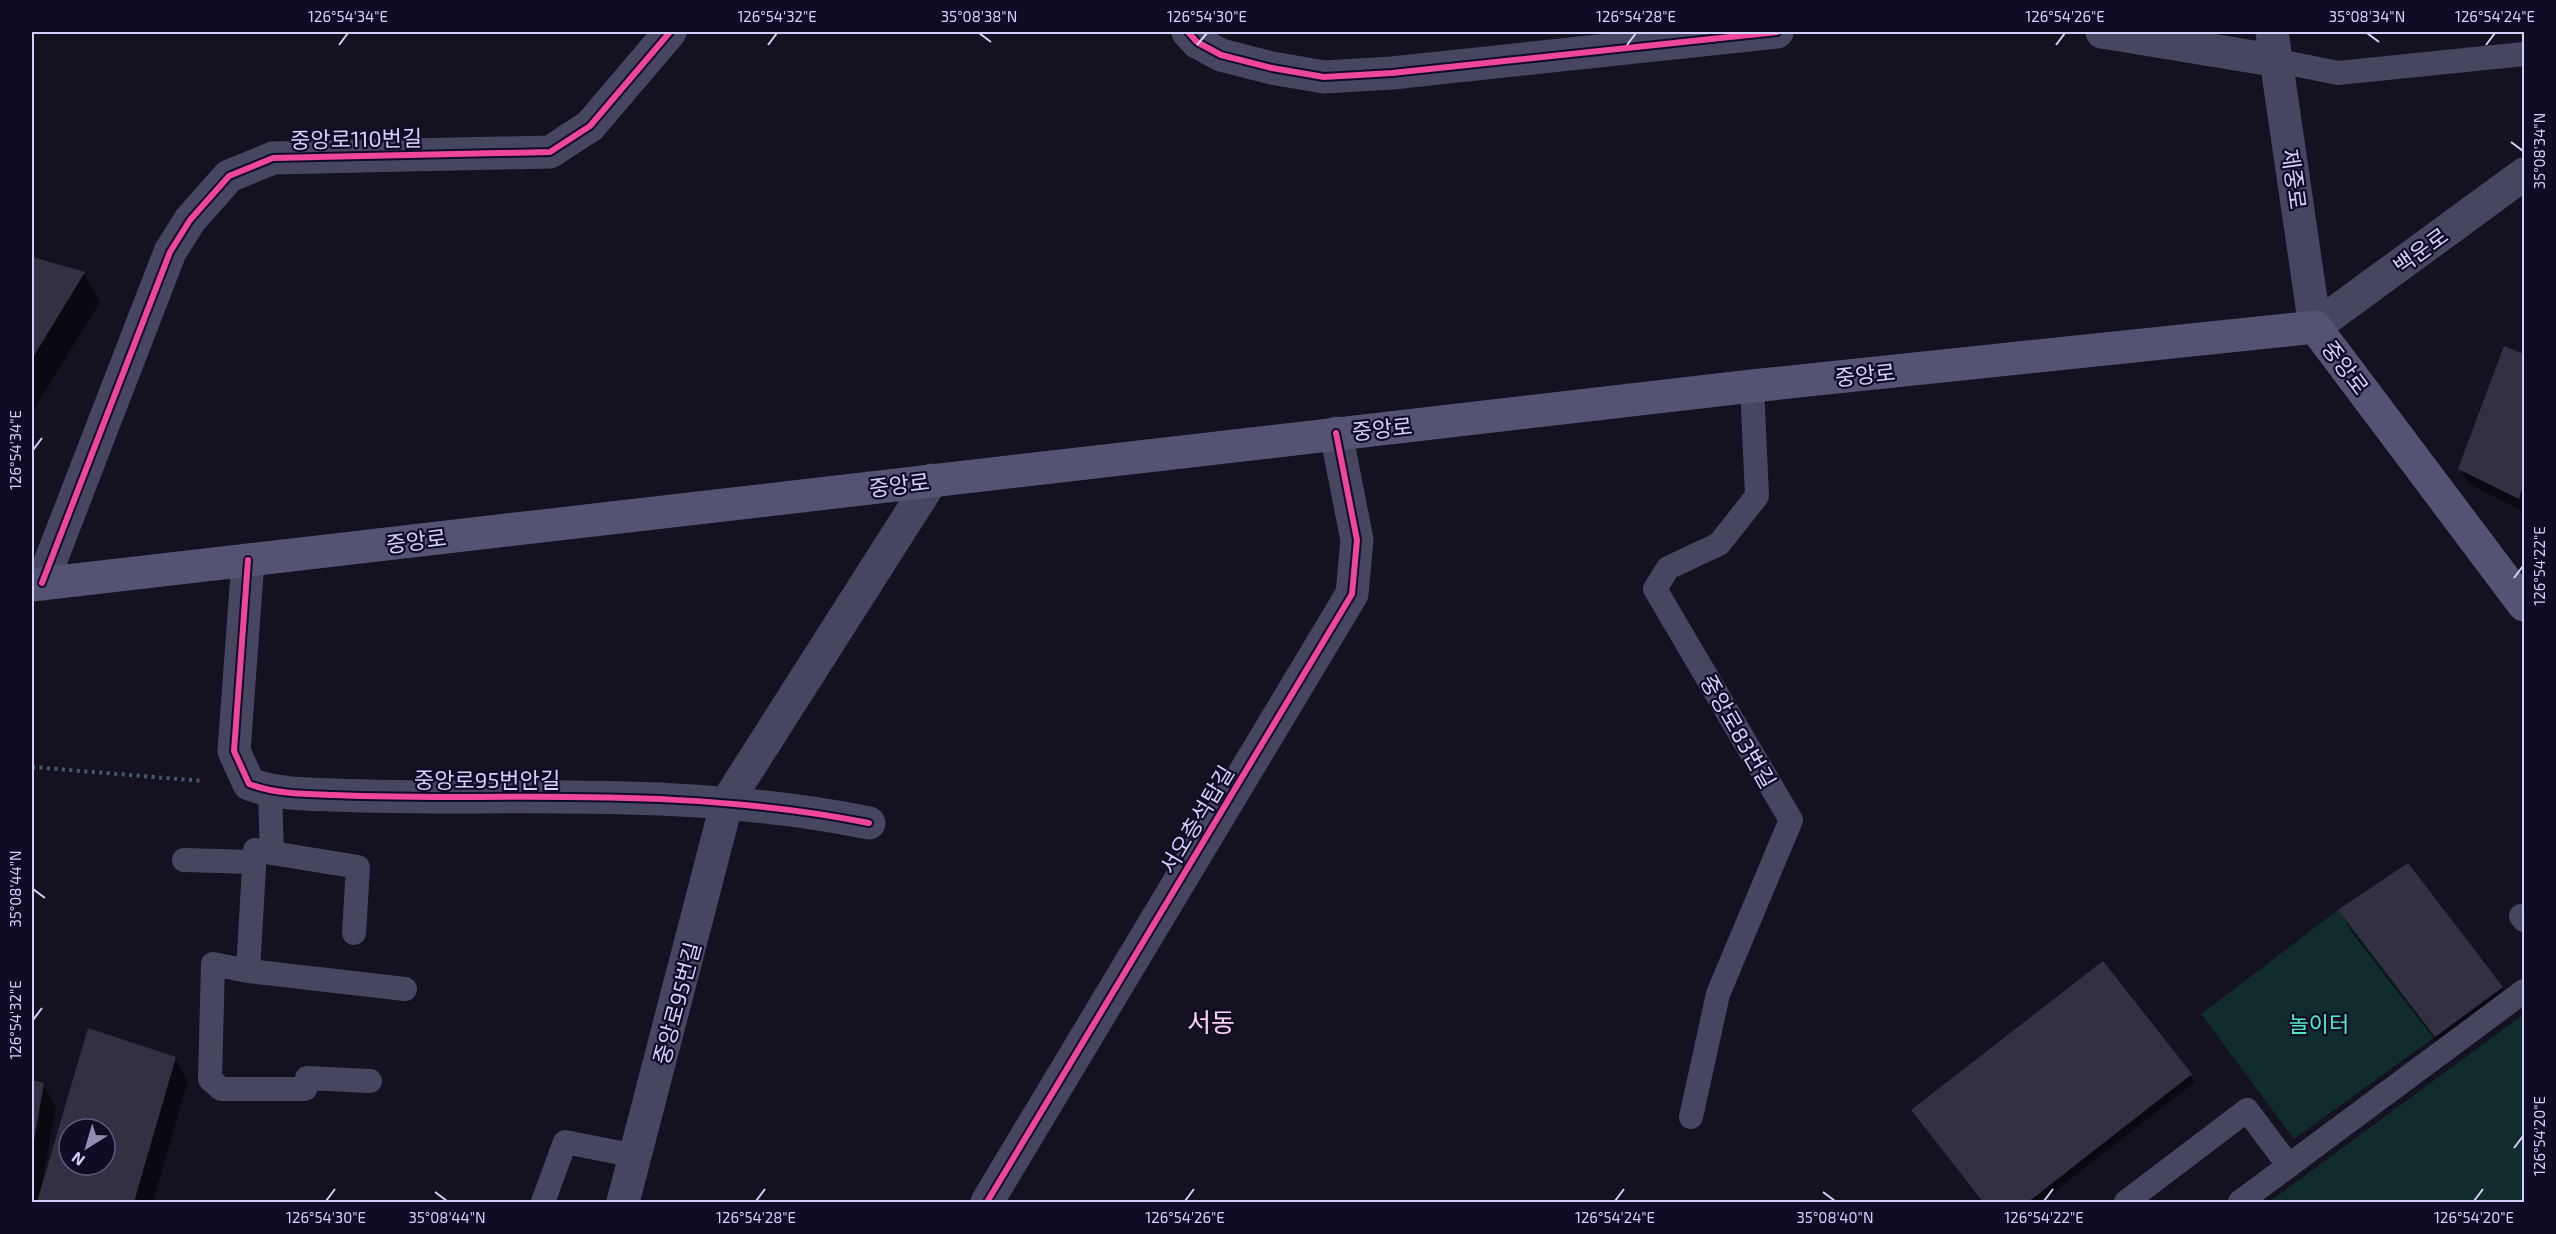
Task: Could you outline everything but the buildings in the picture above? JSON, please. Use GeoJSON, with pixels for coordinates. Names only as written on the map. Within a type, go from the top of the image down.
{"type":"FeatureCollection","features":[{"type":"Feature","properties":{"kind":"main road","name":"중앙로"},"geometry":{"type":"LineString","coordinates":[[37,584],[1752,386],[2315,327],[2524,605]]}},
{"type":"Feature","properties":{"kind":"street","name":"중앙로110번길"},"geometry":{"type":"LineString","coordinates":[[37,584],[171,252],[190,220],[229,176],[273,158],[550,152],[590,126],[670,32]]}},
{"type":"Feature","properties":{"kind":"street"},"geometry":{"type":"LineString","coordinates":[[1188,32],[1197,42],[1221,55],[1324,78],[1392,73],[1777,32]]}},
{"type":"Feature","properties":{"kind":"street"},"geometry":{"type":"LineString","coordinates":[[2102,32],[2275,46]]}},
{"type":"Feature","properties":{"kind":"street","name":"제중로"},"geometry":{"type":"LineString","coordinates":[[2275,46],[2315,327]]}},
{"type":"Feature","properties":{"kind":"street","name":"백운로"},"geometry":{"type":"LineString","coordinates":[[2315,327],[2524,174]]}},
{"type":"Feature","properties":{"kind":"street","name":"서오층석탑길"},"geometry":{"type":"LineString","coordinates":[[987,1203],[1352,594],[1357,540],[1336,433]]}},
{"type":"Feature","properties":{"kind":"street","name":"중앙로95번길"},"geometry":{"type":"LineString","coordinates":[[624,1203],[727,802],[932,480]]}},
{"type":"Feature","properties":{"kind":"street"},"geometry":{"type":"LineString","coordinates":[[248,560],[234,751],[260,788]]}},
{"type":"Feature","properties":{"kind":"street","name":"중앙로95번안길"},"geometry":{"type":"LineString","coordinates":[[260,788],[377,797],[573,796],[727,802]]}},
{"type":"Feature","properties":{"kind":"street"},"geometry":{"type":"LineString","coordinates":[[727,802],[808,811],[869,823]]}},
{"type":"Feature","properties":{"kind":"lane"},"geometry":{"type":"LineString","coordinates":[[2275,46],[2338,73],[2524,54]]}},
{"type":"Feature","properties":{"kind":"lane","name":"중앙로83번길"},"geometry":{"type":"LineString","coordinates":[[1691,1117],[1718,994],[1791,820],[1655,589],[1668,568],[1719,544],[1757,496],[1752,386]]}},
{"type":"Feature","properties":{"kind":"lane"},"geometry":{"type":"LineString","coordinates":[[248,971],[263,857],[260,788]]}},
{"type":"Feature","properties":{"kind":"lane"},"geometry":{"type":"LineString","coordinates":[[184,860],[263,857],[358,867],[354,933]]}},
{"type":"Feature","properties":{"kind":"lane"},"geometry":{"type":"LineString","coordinates":[[370,1081],[307,1077],[305,1089],[221,1089],[210,1079],[213,964],[248,971],[405,989]]}},
{"type":"Feature","properties":{"kind":"lane"},"geometry":{"type":"LineString","coordinates":[[2240,1203],[2524,991]]}},
{"type":"Feature","properties":{"kind":"lane"},"geometry":{"type":"LineString","coordinates":[[2126,1203],[2247,1110],[2289,1166]]}},
{"type":"Feature","properties":{"kind":"lane"},"geometry":{"type":"LineString","coordinates":[[543,1203],[565,1142],[636,1156]]}},
{"type":"Feature","properties":{"kind":"path"},"geometry":{"type":"LineString","coordinates":[[32,767],[260,788]]}},
{"type":"Feature","properties":{"kind":"green space","name":"놀이터"},"geometry":{"type":"Polygon","coordinates":[[[2338,910],[2435,1037],[2294,1139],[2201,1014],[2338,910]]]}},
{"type":"Feature","properties":{"kind":"green space"},"geometry":{"type":"Polygon","coordinates":[[[2524,1014],[2524,1202],[2269,1202],[2524,1014]]]}},
{"type":"Feature","properties":{"kind":"cycle path"},"geometry":{"type":"LineString","coordinates":[[42,583],[170,252],[190,220],[229,176],[273,158],[550,152],[590,126],[670,32]]}},
{"type":"Feature","properties":{"kind":"cycle path"},"geometry":{"type":"LineString","coordinates":[[1188,32],[1197,42],[1221,55],[1272,68],[1324,77],[1392,73],[1777,32]]}},
{"type":"Feature","properties":{"kind":"cycle path"},"geometry":{"type":"LineString","coordinates":[[987,1202],[1352,594],[1357,540],[1336,433]]}},
{"type":"Feature","properties":{"kind":"cycle path"},"geometry":{"type":"LineString","coordinates":[[248,560],[234,751],[249,784],[280,792],[312,794],[406,797],[626,798],[724,803],[821,814],[869,823]]}},
{"type":"Feature","properties":{"kind":"district","name":"서동"},"geometry":{"type":"Point","coordinates":[1211,1021]}}]}
